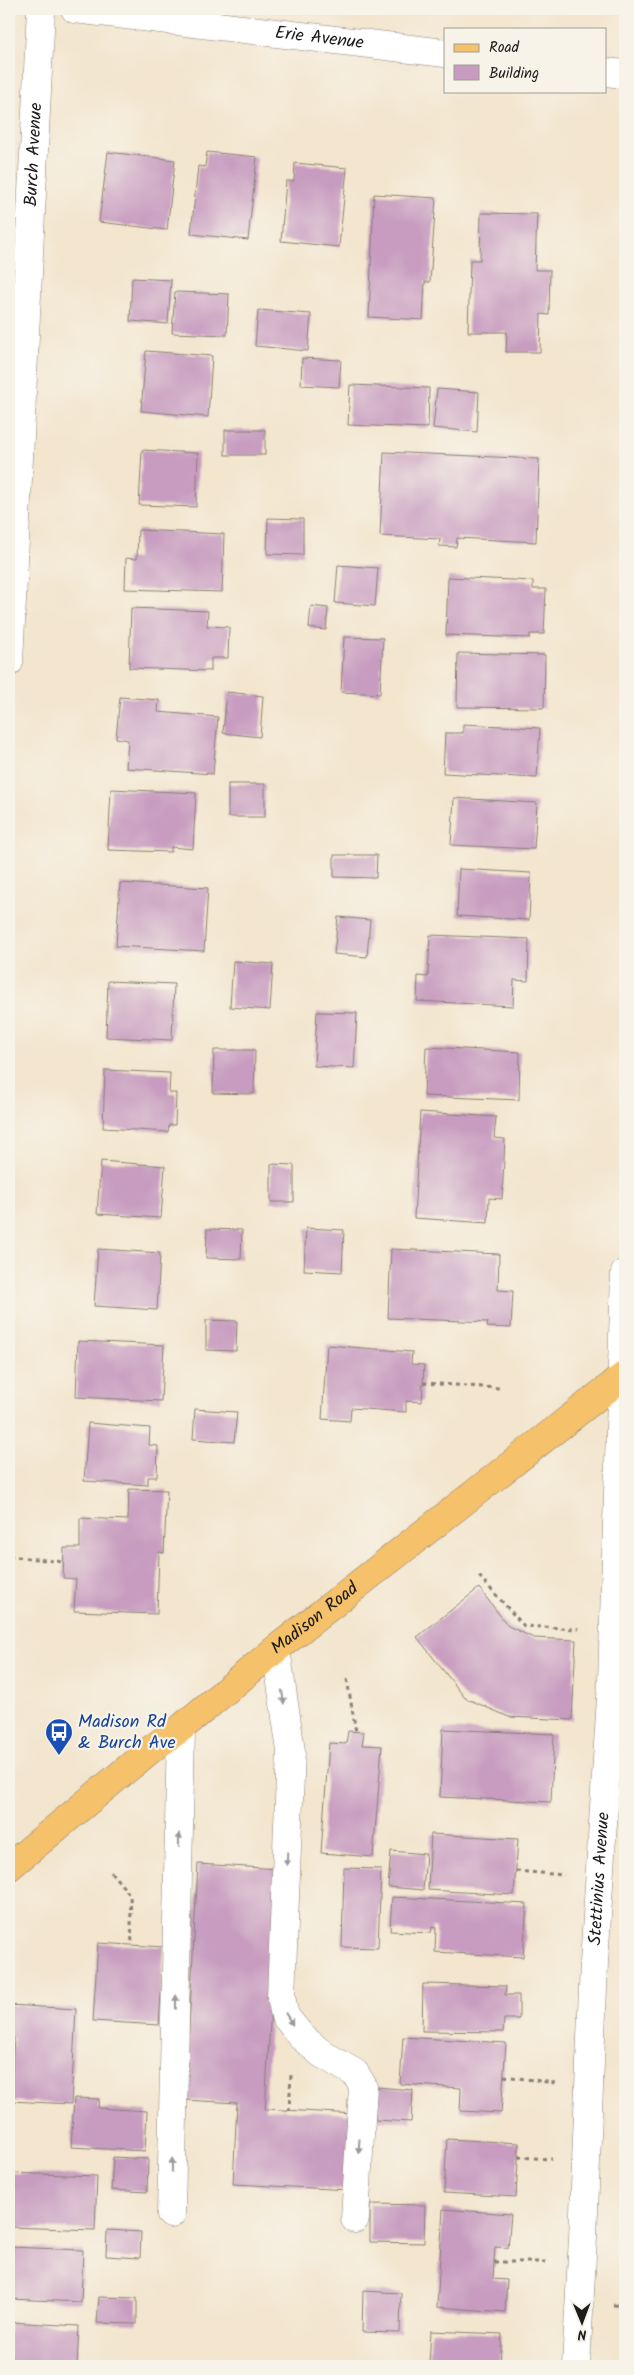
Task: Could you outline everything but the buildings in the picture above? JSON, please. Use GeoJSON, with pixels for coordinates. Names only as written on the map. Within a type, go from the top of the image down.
{"type":"FeatureCollection","features":[{"type":"Feature","properties":{"kind":"main road","name":"Madison Road"},"geometry":{"type":"LineString","coordinates":[[9,1868],[150,1750],[180,1728],[276,1649],[624,1376]]}},
{"type":"Feature","properties":{"kind":"street","name":"Burch Avenue"},"geometry":{"type":"LineString","coordinates":[[9,662],[40,9]]}},
{"type":"Feature","properties":{"kind":"street","name":"Erie Avenue"},"geometry":{"type":"LineString","coordinates":[[75,9],[444,53]]}},
{"type":"Feature","properties":{"kind":"street"},"geometry":{"type":"LineString","coordinates":[[606,72],[625,74]]}},
{"type":"Feature","properties":{"kind":"street","name":"Stettinius Avenue"},"geometry":{"type":"LineString","coordinates":[[576,2366],[594,1963],[619,1682],[618,1467],[624,1376],[625,1273]]}},
{"type":"Feature","properties":{"kind":"street"},"geometry":{"type":"LineString","coordinates":[[276,1649],[291,1751],[281,1996],[285,2016],[302,2037],[322,2054],[355,2073],[363,2086],[354,2220]]}},
{"type":"Feature","properties":{"kind":"street"},"geometry":{"type":"LineString","coordinates":[[171,2214],[180,1728]]}},
{"type":"Feature","properties":{"kind":"path"},"geometry":{"type":"LineString","coordinates":[[423,1383],[499,1388]]}},
{"type":"Feature","properties":{"kind":"path"},"geometry":{"type":"LineString","coordinates":[[9,1556],[63,1562]]}},
{"type":"Feature","properties":{"kind":"path"},"geometry":{"type":"LineString","coordinates":[[479,1576],[524,1626],[588,1629]]}},
{"type":"Feature","properties":{"kind":"path"},"geometry":{"type":"LineString","coordinates":[[347,1679],[356,1732]]}},
{"type":"Feature","properties":{"kind":"path"},"geometry":{"type":"LineString","coordinates":[[516,1871],[572,1875]]}},
{"type":"Feature","properties":{"kind":"path"},"geometry":{"type":"LineString","coordinates":[[111,1872],[130,1895],[132,1945]]}},
{"type":"Feature","properties":{"kind":"path"},"geometry":{"type":"LineString","coordinates":[[504,2076],[561,2084]]}},
{"type":"Feature","properties":{"kind":"path"},"geometry":{"type":"LineString","coordinates":[[518,2157],[557,2159]]}},
{"type":"Feature","properties":{"kind":"path"},"geometry":{"type":"LineString","coordinates":[[494,2262],[551,2262]]}},
{"type":"Feature","properties":{"kind":"path"},"geometry":{"type":"LineString","coordinates":[[609,2305],[625,2306]]}},
{"type":"Feature","properties":{"kind":"place","name":"Madison Rd & Burch Ave"},"geometry":{"type":"Point","coordinates":[59,1756]}}]}
